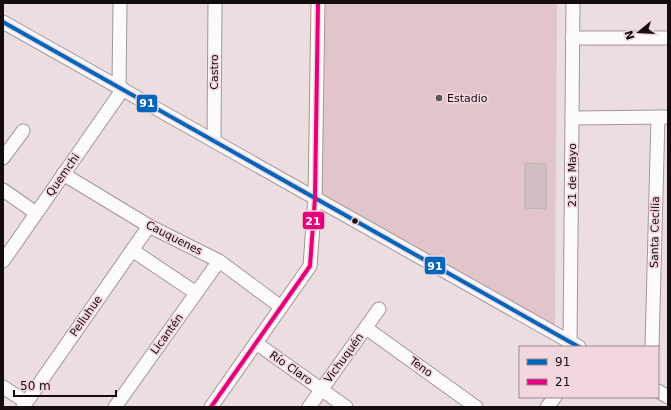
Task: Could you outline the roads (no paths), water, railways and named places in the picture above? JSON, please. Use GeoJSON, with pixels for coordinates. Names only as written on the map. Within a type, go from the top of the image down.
{"type":"FeatureCollection","features":[{"type":"Feature","properties":{"kind":"street"},"geometry":{"type":"LineString","coordinates":[[120,3],[121,88]]}},
{"type":"Feature","properties":{"kind":"street","name":"Castro"},"geometry":{"type":"LineString","coordinates":[[214,141],[215,3]]}},
{"type":"Feature","properties":{"kind":"street"},"geometry":{"type":"LineString","coordinates":[[211,407],[310,266],[315,198],[318,3]]}},
{"type":"Feature","properties":{"kind":"street","name":"21 de Mayo"},"geometry":{"type":"LineString","coordinates":[[573,3],[573,345]]}},
{"type":"Feature","properties":{"kind":"street"},"geometry":{"type":"LineString","coordinates":[[3,22],[573,345]]}},
{"type":"Feature","properties":{"kind":"street"},"geometry":{"type":"LineString","coordinates":[[572,38],[668,38]]}},
{"type":"Feature","properties":{"kind":"street","name":"Quemchi"},"geometry":{"type":"LineString","coordinates":[[3,261],[121,88]]}},
{"type":"Feature","properties":{"kind":"street"},"geometry":{"type":"LineString","coordinates":[[572,118],[663,117]]}},
{"type":"Feature","properties":{"kind":"street","name":"Santa Cecilia"},"geometry":{"type":"LineString","coordinates":[[652,346],[663,117]]}},
{"type":"Feature","properties":{"kind":"street"},"geometry":{"type":"LineString","coordinates":[[3,158],[23,131]]}},
{"type":"Feature","properties":{"kind":"street","name":"Cauquenes"},"geometry":{"type":"LineString","coordinates":[[63,174],[149,226],[219,261],[281,307]]}},
{"type":"Feature","properties":{"kind":"street"},"geometry":{"type":"LineString","coordinates":[[3,190],[36,213]]}},
{"type":"Feature","properties":{"kind":"street","name":"Pelluhue"},"geometry":{"type":"LineString","coordinates":[[25,404],[149,226]]}},
{"type":"Feature","properties":{"kind":"street"},"geometry":{"type":"LineString","coordinates":[[132,250],[196,293]]}},
{"type":"Feature","properties":{"kind":"street","name":"Licantén"},"geometry":{"type":"LineString","coordinates":[[115,407],[219,261]]}},
{"type":"Feature","properties":{"kind":"street","name":"Vichuquén"},"geometry":{"type":"LineString","coordinates":[[309,407],[379,308]]}},
{"type":"Feature","properties":{"kind":"street","name":"Teno"},"geometry":{"type":"LineString","coordinates":[[366,328],[476,407]]}},
{"type":"Feature","properties":{"kind":"street","name":"Río Claro"},"geometry":{"type":"LineString","coordinates":[[256,343],[346,407]]}},
{"type":"Feature","properties":{"kind":"street"},"geometry":{"type":"LineString","coordinates":[[3,387],[25,404]]}},
{"type":"Feature","properties":{"kind":"street"},"geometry":{"type":"LineString","coordinates":[[659,392],[668,397]]}},
{"type":"Feature","properties":{"kind":"street"},"geometry":{"type":"LineString","coordinates":[[547,407],[554,398]]}},
{"type":"Feature","properties":{"kind":"place","name":"Estadio"},"geometry":{"type":"Point","coordinates":[439,98]}}]}
